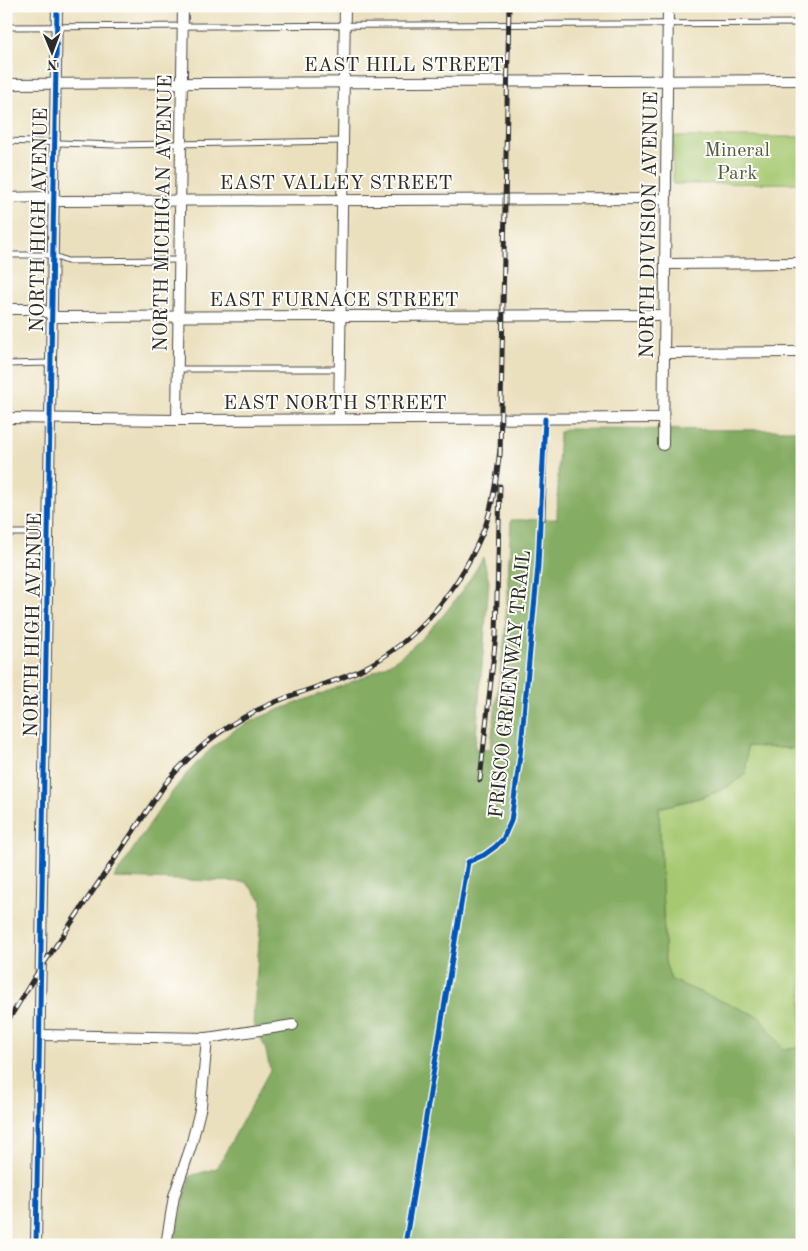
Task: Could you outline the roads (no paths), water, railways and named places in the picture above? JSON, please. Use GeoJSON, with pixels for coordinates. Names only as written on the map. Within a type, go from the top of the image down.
{"type":"FeatureCollection","features":[{"type":"Feature","properties":{"kind":"street","name":"NORTH HIGH AVENUE"},"geometry":{"type":"LineString","coordinates":[[36,1245],[57,6]]}},
{"type":"Feature","properties":{"kind":"street","name":"NORTH MICHIGAN AVENUE"},"geometry":{"type":"LineString","coordinates":[[177,420],[183,6]]}},
{"type":"Feature","properties":{"kind":"street"},"geometry":{"type":"LineString","coordinates":[[339,419],[345,6]]}},
{"type":"Feature","properties":{"kind":"street","name":"NORTH DIVISION AVENUE"},"geometry":{"type":"LineString","coordinates":[[663,445],[668,6]]}},
{"type":"Feature","properties":{"kind":"street","name":"EAST HILL STREET"},"geometry":{"type":"LineString","coordinates":[[6,84],[802,80]]}},
{"type":"Feature","properties":{"kind":"street","name":"EAST VALLEY STREET"},"geometry":{"type":"LineString","coordinates":[[6,198],[53,199],[61,201],[666,199]]}},
{"type":"Feature","properties":{"kind":"street"},"geometry":{"type":"LineString","coordinates":[[665,264],[802,263]]}},
{"type":"Feature","properties":{"kind":"street","name":"EAST FURNACE STREET"},"geometry":{"type":"LineString","coordinates":[[6,309],[40,309],[57,317],[664,315]]}},
{"type":"Feature","properties":{"kind":"street"},"geometry":{"type":"LineString","coordinates":[[664,353],[802,352]]}},
{"type":"Feature","properties":{"kind":"street","name":"EAST NORTH STREET"},"geometry":{"type":"LineString","coordinates":[[6,418],[177,420],[663,418]]}},
{"type":"Feature","properties":{"kind":"street"},"geometry":{"type":"LineString","coordinates":[[41,1035],[207,1038],[293,1025]]}},
{"type":"Feature","properties":{"kind":"street"},"geometry":{"type":"LineString","coordinates":[[166,1245],[174,1196],[201,1106],[207,1038]]}},
{"type":"Feature","properties":{"kind":"lane"},"geometry":{"type":"LineString","coordinates":[[6,27],[802,23]]}},
{"type":"Feature","properties":{"kind":"lane"},"geometry":{"type":"LineString","coordinates":[[6,141],[54,141],[114,145],[343,142]]}},
{"type":"Feature","properties":{"kind":"lane"},"geometry":{"type":"LineString","coordinates":[[6,255],[52,255],[67,261],[179,260]]}},
{"type":"Feature","properties":{"kind":"lane"},"geometry":{"type":"LineString","coordinates":[[6,364],[50,364]]}},
{"type":"Feature","properties":{"kind":"lane"},"geometry":{"type":"LineString","coordinates":[[178,369],[340,369]]}},
{"type":"Feature","properties":{"kind":"lane"},"geometry":{"type":"LineString","coordinates":[[542,519],[545,419]]}},
{"type":"Feature","properties":{"kind":"lane"},"geometry":{"type":"LineString","coordinates":[[6,533],[49,533]]}},
{"type":"Feature","properties":{"kind":"railway"},"geometry":{"type":"LineString","coordinates":[[500,456],[509,6]]}},
{"type":"Feature","properties":{"kind":"railway"},"geometry":{"type":"LineString","coordinates":[[6,1024],[34,978],[166,783],[198,749],[223,730],[249,714],[360,670],[381,658],[401,644],[436,609],[452,589],[465,568],[486,524],[493,496],[500,449]]}},
{"type":"Feature","properties":{"kind":"railway"},"geometry":{"type":"LineString","coordinates":[[480,780],[496,635],[500,486]]}},
{"type":"Feature","properties":{"kind":"park label","name":"Mineral Park"},"geometry":{"type":"Point","coordinates":[737,160]}}]}
